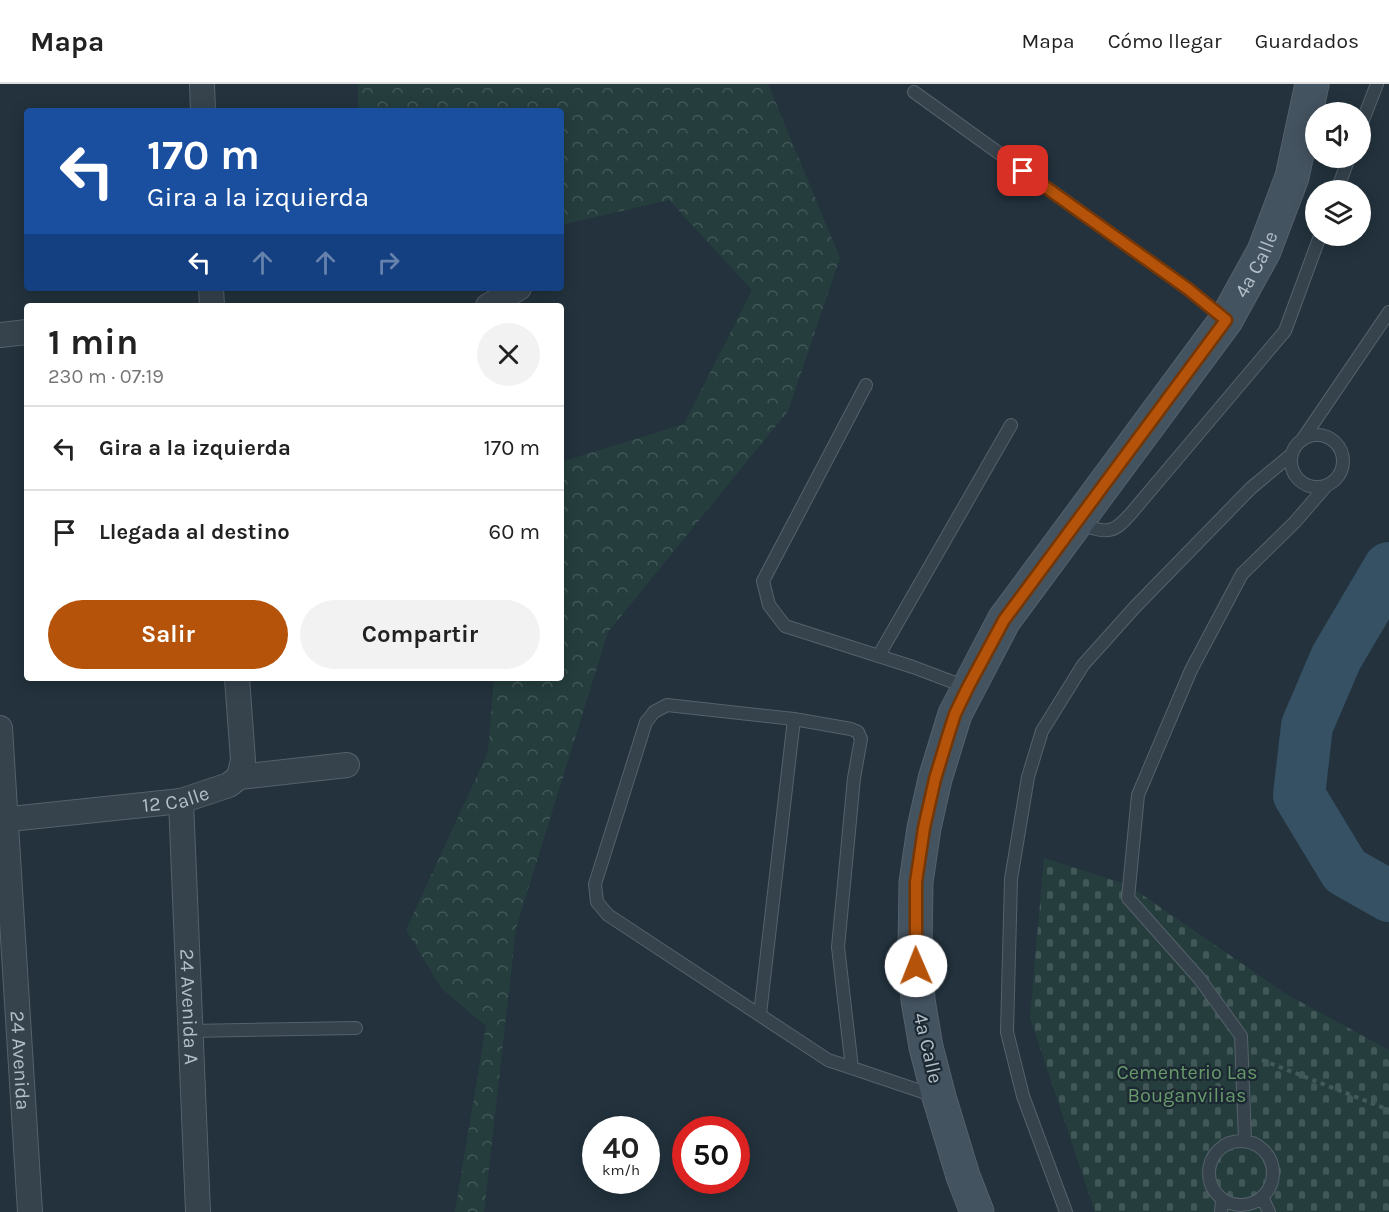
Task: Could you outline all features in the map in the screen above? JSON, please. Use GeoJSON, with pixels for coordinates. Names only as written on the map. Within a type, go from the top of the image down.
{"type":"FeatureCollection","features":[{"type":"Feature","properties":{"kind":"main road","name":"4a Calle"},"geometry":{"type":"LineString","coordinates":[[977,1212],[963,1176],[939,1097],[926,1047],[918,1000],[915,948],[916,882],[924,828],[935,779],[955,714],[1004,620],[1226,320],[1264,251],[1292,177],[1312,84]]}},
{"type":"Feature","properties":{"kind":"street"},"geometry":{"type":"LineString","coordinates":[[202,84],[203,108]]}},
{"type":"Feature","properties":{"kind":"street"},"geometry":{"type":"LineString","coordinates":[[494,303],[514,291]]}},
{"type":"Feature","properties":{"kind":"street"},"geometry":{"type":"LineString","coordinates":[[0,336],[24,332]]}},
{"type":"Feature","properties":{"kind":"street"},"geometry":{"type":"LineString","coordinates":[[237,681],[243,760],[239,777]]}},
{"type":"Feature","properties":{"kind":"street","name":"24 Avenida"},"geometry":{"type":"LineString","coordinates":[[0,728],[3,820],[30,1212]]}},
{"type":"Feature","properties":{"kind":"street","name":"12 Calle"},"geometry":{"type":"LineString","coordinates":[[3,820],[181,801],[229,785],[239,777],[347,765]]}},
{"type":"Feature","properties":{"kind":"street","name":"24 Avenida A"},"geometry":{"type":"LineString","coordinates":[[181,801],[198,1212]]}},
{"type":"Feature","properties":{"kind":"lane"},"geometry":{"type":"LineString","coordinates":[[1370,102],[1377,84]]}},
{"type":"Feature","properties":{"kind":"lane"},"geometry":{"type":"LineString","coordinates":[[914,92],[1178,282],[1226,320]]}},
{"type":"Feature","properties":{"kind":"lane"},"geometry":{"type":"LineString","coordinates":[[1076,523],[1103,532],[1113,531],[1122,524],[1285,331],[1316,246]]}},
{"type":"Feature","properties":{"kind":"lane"},"geometry":{"type":"LineString","coordinates":[[1066,1212],[1023,1096],[1008,1032],[1011,879],[1028,777],[1042,731],[1083,666],[1135,607],[1251,488],[1292,454],[1389,312]]}},
{"type":"Feature","properties":{"kind":"lane"},"geometry":{"type":"LineString","coordinates":[[866,385],[763,582],[768,605],[784,626],[879,655],[968,687]]}},
{"type":"Feature","properties":{"kind":"lane"},"geometry":{"type":"LineString","coordinates":[[879,655],[1011,425]]}},
{"type":"Feature","properties":{"kind":"lane"},"geometry":{"type":"LineString","coordinates":[[1245,1141],[1241,1036],[1199,978],[1128,898],[1138,795],[1191,670],[1242,574],[1334,480],[1342,466],[1340,450],[1336,443],[1320,435],[1302,440]]}},
{"type":"Feature","properties":{"kind":"lane"},"geometry":{"type":"LineString","coordinates":[[1292,454],[1290,463],[1297,478],[1311,487],[1327,485]]}},
{"type":"Feature","properties":{"kind":"lane"},"geometry":{"type":"LineString","coordinates":[[852,1068],[838,947],[854,778],[861,739],[858,732],[794,719],[667,705],[654,712],[646,722],[595,884],[597,902],[608,915],[828,1060],[852,1068],[939,1097]]}},
{"type":"Feature","properties":{"kind":"lane"},"geometry":{"type":"LineString","coordinates":[[760,1014],[794,719]]}},
{"type":"Feature","properties":{"kind":"lane"},"geometry":{"type":"LineString","coordinates":[[189,1031],[356,1028]]}},
{"type":"Feature","properties":{"kind":"lane"},"geometry":{"type":"LineString","coordinates":[[1234,1141],[1245,1141],[1264,1150],[1273,1168],[1273,1179],[1269,1189],[1262,1197],[1253,1203],[1221,1206],[1209,1182],[1208,1172],[1210,1161],[1224,1145],[1234,1141]]}},
{"type":"Feature","properties":{"kind":"lane"},"geometry":{"type":"LineString","coordinates":[[1262,1197],[1269,1212]]}},
{"type":"Feature","properties":{"kind":"path"},"geometry":{"type":"LineString","coordinates":[[1242,1052],[1389,1110]]}},
{"type":"Feature","properties":{"kind":"green space"},"geometry":{"type":"Polygon","coordinates":[[[358,84],[768,84],[840,258],[788,411],[608,632],[516,928],[484,1212],[455,1212],[486,1026],[442,989],[406,930],[488,752],[494,681],[564,681],[564,461],[684,424],[752,290],[669,200],[564,224],[564,108],[358,108],[358,84]]]}},
{"type":"Feature","properties":{"kind":"green space","name":"Cementerio Las Bouganvilias"},"geometry":{"type":"Polygon","coordinates":[[[1044,858],[1128,885],[1286,994],[1389,1050],[1389,1212],[1095,1212],[1030,1018],[1044,858]]]}},
{"type":"Feature","properties":{"kind":"waterway"},"geometry":{"type":"LineString","coordinates":[[1389,568],[1336,658],[1307,726],[1299,795],[1345,871],[1389,896]]}},
{"type":"Feature","properties":{"kind":"route"},"geometry":{"type":"LineString","coordinates":[[916,966],[916,882],[924,828],[935,779],[955,714],[1004,620],[1226,320],[1188,289],[1023,171]]}}]}
